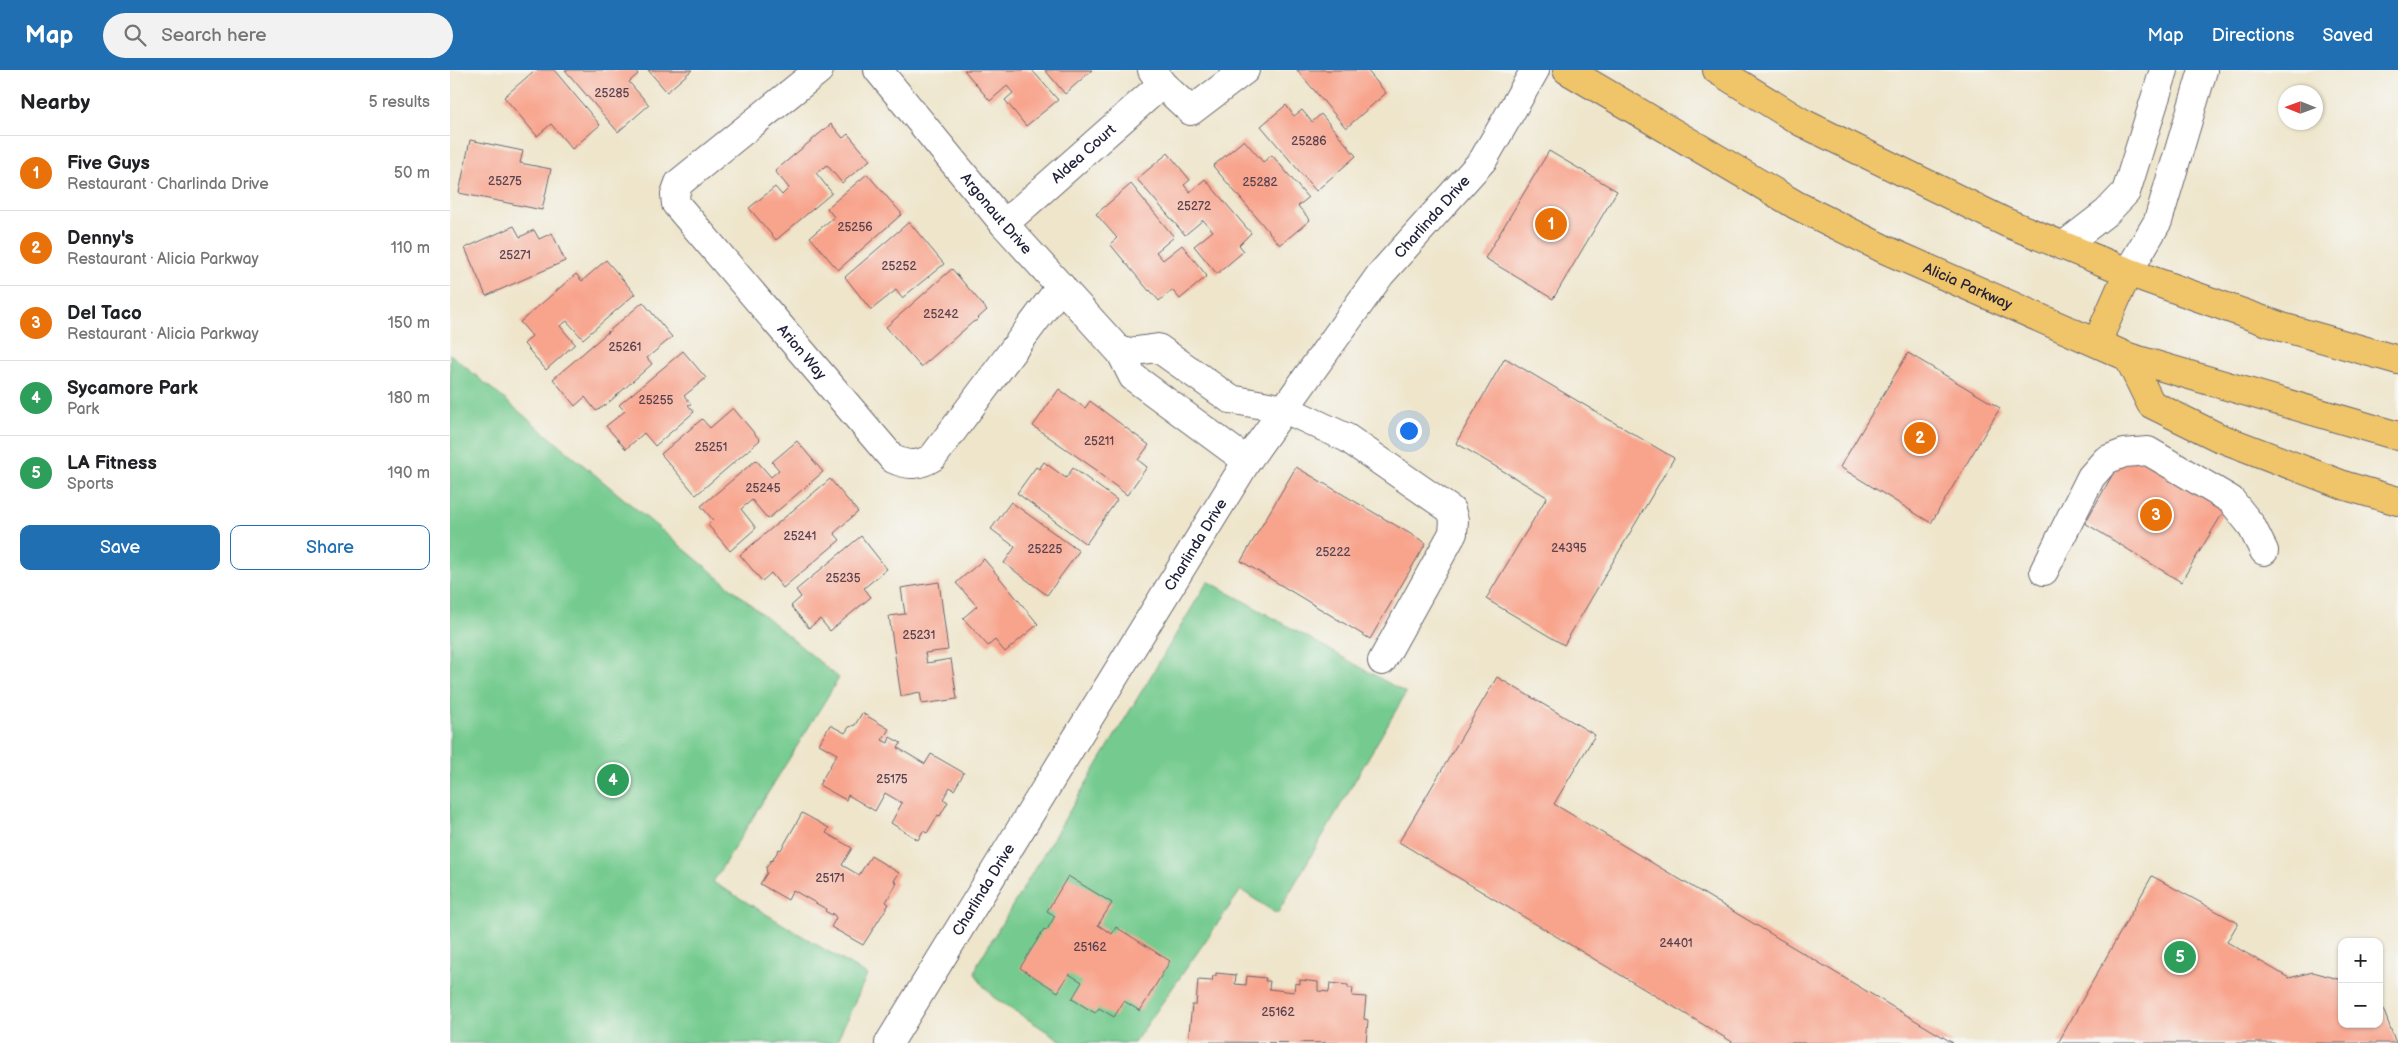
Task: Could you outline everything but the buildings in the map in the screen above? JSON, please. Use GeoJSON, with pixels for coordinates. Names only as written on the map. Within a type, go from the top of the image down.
{"type":"FeatureCollection","features":[{"type":"Feature","properties":{"kind":"main road","name":"Alicia Parkway"},"geometry":{"type":"LineString","coordinates":[[1567,70],[1796,206],[1884,249],[2128,357],[2398,436]]}},
{"type":"Feature","properties":{"kind":"main road"},"geometry":{"type":"LineString","coordinates":[[1717,70],[1801,122],[2005,222],[2128,272],[2282,327],[2398,360]]}},
{"type":"Feature","properties":{"kind":"main road"},"geometry":{"type":"LineString","coordinates":[[2097,342],[2128,272]]}},
{"type":"Feature","properties":{"kind":"main road"},"geometry":{"type":"LineString","coordinates":[[2128,357],[2151,404],[2218,436],[2346,486],[2398,501]]}},
{"type":"Feature","properties":{"kind":"street","name":"Arion Way"},"geometry":{"type":"LineString","coordinates":[[819,70],[679,183],[675,194],[676,204],[893,459],[903,464],[912,465],[924,463],[933,457],[1061,286]]}},
{"type":"Feature","properties":{"kind":"street","name":"Argonaut Drive"},"geometry":{"type":"LineString","coordinates":[[878,70],[1004,224],[1121,353],[1133,377],[1247,461]]}},
{"type":"Feature","properties":{"kind":"street","name":"Aldea Court"},"geometry":{"type":"LineString","coordinates":[[1004,224],[1157,77],[1192,111],[1245,70]]}},
{"type":"Feature","properties":{"kind":"street","name":"Charlinda Drive"},"geometry":{"type":"LineString","coordinates":[[889,1043],[1247,461],[1380,275],[1483,160],[1535,70]]}},
{"type":"Feature","properties":{"kind":"street"},"geometry":{"type":"LineString","coordinates":[[2064,246],[2107,212],[2126,192],[2164,70]]}},
{"type":"Feature","properties":{"kind":"street"},"geometry":{"type":"LineString","coordinates":[[2128,272],[2158,221],[2203,70]]}},
{"type":"Feature","properties":{"kind":"street"},"geometry":{"type":"LineString","coordinates":[[1121,353],[1158,348],[1230,398],[1284,409],[1347,438],[1451,510],[1454,520],[1453,534],[1382,660]]}},
{"type":"Feature","properties":{"kind":"street"},"geometry":{"type":"LineString","coordinates":[[2044,571],[2091,477],[2106,460],[2124,453],[2148,451],[2231,500],[2251,525],[2264,551]]}},
{"type":"Feature","properties":{"kind":"green space"},"geometry":{"type":"Polygon","coordinates":[[[450,354],[839,678],[713,882],[867,975],[836,1043],[450,1043],[450,354]]]}},
{"type":"Feature","properties":{"kind":"green space"},"geometry":{"type":"Polygon","coordinates":[[[1208,581],[1406,693],[1277,914],[1241,890],[1134,1043],[1065,1043],[993,997],[975,973],[978,963],[1208,581]]]}},
{"type":"Feature","properties":{"kind":"place","name":"Five Guys"},"geometry":{"type":"Point","coordinates":[1551,224]}},
{"type":"Feature","properties":{"kind":"place","name":"Denny's"},"geometry":{"type":"Point","coordinates":[1920,438]}},
{"type":"Feature","properties":{"kind":"place","name":"Del Taco"},"geometry":{"type":"Point","coordinates":[2156,515]}},
{"type":"Feature","properties":{"kind":"place","name":"Sycamore Park"},"geometry":{"type":"Point","coordinates":[613,780]}},
{"type":"Feature","properties":{"kind":"place","name":"LA Fitness"},"geometry":{"type":"Point","coordinates":[2180,957]}}]}
